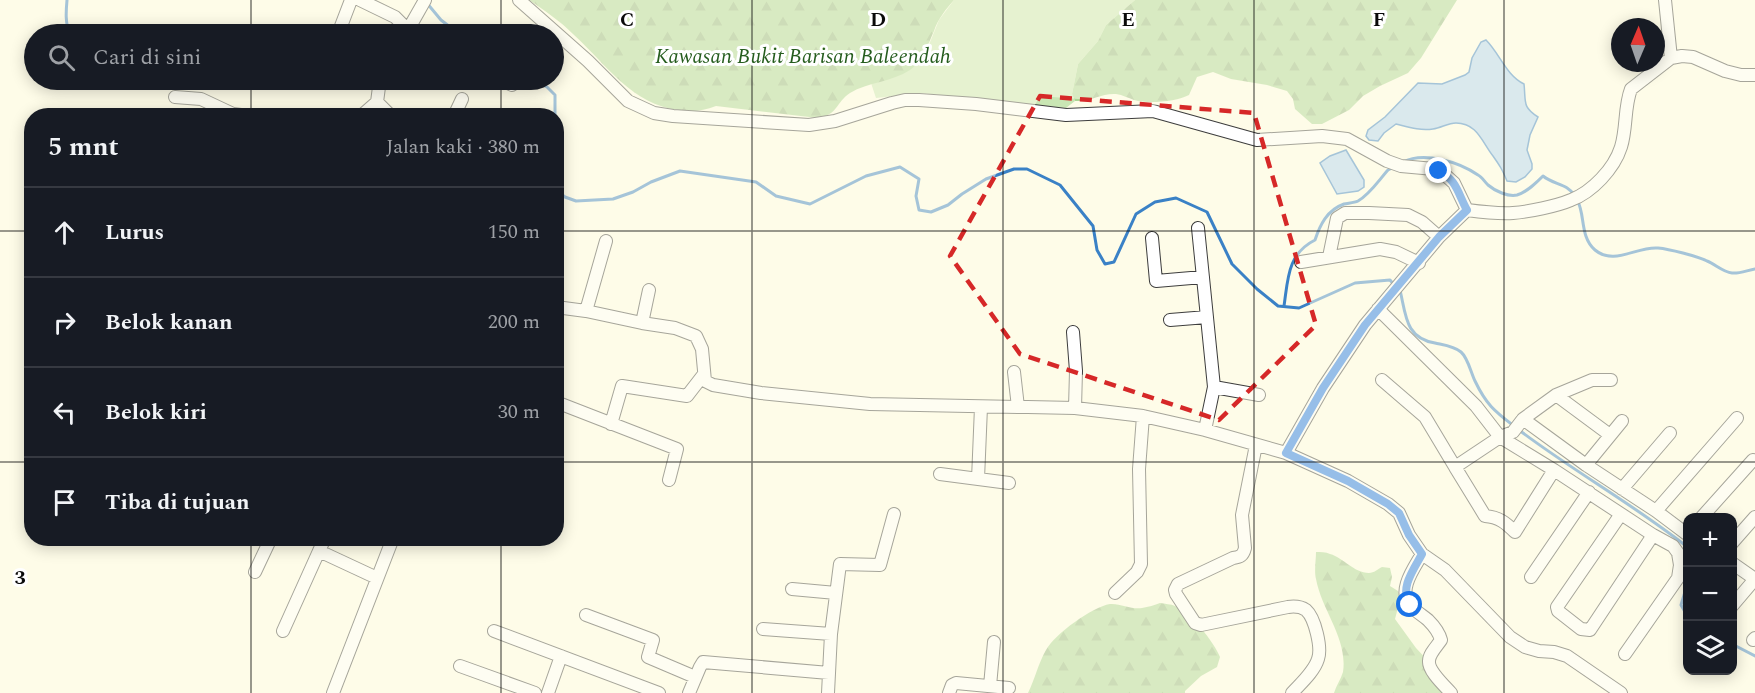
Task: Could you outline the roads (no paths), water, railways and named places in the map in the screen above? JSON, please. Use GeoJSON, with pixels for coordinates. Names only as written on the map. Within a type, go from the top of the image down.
{"type":"FeatureCollection","features":[{"type":"Feature","properties":{"kind":"street"},"geometry":{"type":"LineString","coordinates":[[342,24],[351,0]]}},
{"type":"Feature","properties":{"kind":"street"},"geometry":{"type":"LineString","coordinates":[[360,0],[395,17],[401,24]]}},
{"type":"Feature","properties":{"kind":"street"},"geometry":{"type":"LineString","coordinates":[[519,0],[546,24]]}},
{"type":"Feature","properties":{"kind":"street"},"geometry":{"type":"LineString","coordinates":[[1665,0],[1671,58]]}},
{"type":"Feature","properties":{"kind":"street"},"geometry":{"type":"LineString","coordinates":[[411,24],[424,1]]}},
{"type":"Feature","properties":{"kind":"street"},"geometry":{"type":"LineString","coordinates":[[564,40],[628,100],[654,113],[810,125],[835,121],[905,100],[976,104],[1066,116],[1153,111],[1257,140],[1322,136],[1347,139],[1387,161],[1401,166],[1434,169],[1450,177],[1467,210]]}},
{"type":"Feature","properties":{"kind":"street"},"geometry":{"type":"LineString","coordinates":[[1286,453],[1323,388],[1365,325],[1439,237],[1467,210],[1514,213],[1572,200],[1586,192],[1616,160],[1623,138],[1632,89],[1671,58],[1693,57],[1725,71],[1741,75],[1755,75]]}},
{"type":"Feature","properties":{"kind":"street"},"geometry":{"type":"LineString","coordinates":[[370,108],[377,102],[379,90]]}},
{"type":"Feature","properties":{"kind":"street"},"geometry":{"type":"LineString","coordinates":[[175,97],[201,99],[220,108]]}},
{"type":"Feature","properties":{"kind":"street"},"geometry":{"type":"LineString","coordinates":[[458,108],[462,99]]}},
{"type":"Feature","properties":{"kind":"street"},"geometry":{"type":"LineString","coordinates":[[377,102],[383,108]]}},
{"type":"Feature","properties":{"kind":"street"},"geometry":{"type":"LineString","coordinates":[[1329,257],[1337,218],[1345,213],[1408,215],[1422,222],[1439,237]]}},
{"type":"Feature","properties":{"kind":"street"},"geometry":{"type":"LineString","coordinates":[[1198,228],[1214,387],[1205,429]]}},
{"type":"Feature","properties":{"kind":"street"},"geometry":{"type":"LineString","coordinates":[[1152,238],[1156,281],[1203,277]]}},
{"type":"Feature","properties":{"kind":"street"},"geometry":{"type":"LineString","coordinates":[[585,311],[606,241]]}},
{"type":"Feature","properties":{"kind":"street"},"geometry":{"type":"LineString","coordinates":[[1301,262],[1380,249],[1396,252],[1419,263]]}},
{"type":"Feature","properties":{"kind":"street"},"geometry":{"type":"LineString","coordinates":[[642,324],[649,290]]}},
{"type":"Feature","properties":{"kind":"street"},"geometry":{"type":"LineString","coordinates":[[564,308],[642,324],[675,328],[696,336],[702,349],[705,381],[713,385],[761,393],[870,404],[1075,408],[1143,416],[1205,429],[1286,453],[1348,481],[1388,504],[1399,513],[1409,535],[1422,554],[1445,570],[1518,642],[1525,647],[1567,656],[1621,693]]}},
{"type":"Feature","properties":{"kind":"street"},"geometry":{"type":"LineString","coordinates":[[1378,309],[1476,406],[1500,437],[1673,546],[1678,554],[1680,565],[1678,578],[1625,654]]}},
{"type":"Feature","properties":{"kind":"street"},"geometry":{"type":"LineString","coordinates":[[1170,320],[1207,317]]}},
{"type":"Feature","properties":{"kind":"street"},"geometry":{"type":"LineString","coordinates":[[1073,332],[1076,371],[1075,408]]}},
{"type":"Feature","properties":{"kind":"street"},"geometry":{"type":"LineString","coordinates":[[1014,372],[1018,407]]}},
{"type":"Feature","properties":{"kind":"street"},"geometry":{"type":"LineString","coordinates":[[611,424],[622,386],[687,396],[704,374]]}},
{"type":"Feature","properties":{"kind":"street"},"geometry":{"type":"LineString","coordinates":[[1382,380],[1425,417],[1485,516],[1494,516],[1502,520],[1515,532],[1554,470]]}},
{"type":"Feature","properties":{"kind":"street"},"geometry":{"type":"LineString","coordinates":[[1455,467],[1519,424],[1556,395],[1592,380],[1611,380]]}},
{"type":"Feature","properties":{"kind":"street"},"geometry":{"type":"LineString","coordinates":[[1214,387],[1259,395]]}},
{"type":"Feature","properties":{"kind":"street"},"geometry":{"type":"LineString","coordinates":[[1556,395],[1610,435]]}},
{"type":"Feature","properties":{"kind":"street"},"geometry":{"type":"LineString","coordinates":[[564,405],[677,449],[669,480]]}},
{"type":"Feature","properties":{"kind":"street"},"geometry":{"type":"LineString","coordinates":[[978,479],[981,406]]}},
{"type":"Feature","properties":{"kind":"street"},"geometry":{"type":"LineString","coordinates":[[1115,593],[1137,572],[1141,564],[1139,469],[1143,416]]}},
{"type":"Feature","properties":{"kind":"street"},"geometry":{"type":"LineString","coordinates":[[1656,511],[1737,418]]}},
{"type":"Feature","properties":{"kind":"street"},"geometry":{"type":"LineString","coordinates":[[1586,465],[1622,421]]}},
{"type":"Feature","properties":{"kind":"street"},"geometry":{"type":"LineString","coordinates":[[1519,424],[1586,465],[1683,531]]}},
{"type":"Feature","properties":{"kind":"street"},"geometry":{"type":"LineString","coordinates":[[1622,489],[1670,433]]}},
{"type":"Feature","properties":{"kind":"street"},"geometry":{"type":"LineString","coordinates":[[1256,445],[1242,514],[1244,553],[1178,584],[1175,590],[1195,623],[1201,625],[1288,607],[1298,606],[1307,611],[1320,642],[1319,658],[1292,693]]}},
{"type":"Feature","properties":{"kind":"street"},"geometry":{"type":"LineString","coordinates":[[1705,513],[1753,460]]}},
{"type":"Feature","properties":{"kind":"street"},"geometry":{"type":"LineString","coordinates":[[940,474],[1009,483]]}},
{"type":"Feature","properties":{"kind":"street"},"geometry":{"type":"LineString","coordinates":[[1531,577],[1589,492]]}},
{"type":"Feature","properties":{"kind":"street"},"geometry":{"type":"LineString","coordinates":[[1622,513],[1557,607],[1581,629],[1590,630],[1653,535]]}},
{"type":"Feature","properties":{"kind":"street"},"geometry":{"type":"LineString","coordinates":[[828,693],[831,634],[840,564],[880,565],[894,514]]}},
{"type":"Feature","properties":{"kind":"street"},"geometry":{"type":"LineString","coordinates":[[1737,537],[1755,517]]}},
{"type":"Feature","properties":{"kind":"street"},"geometry":{"type":"LineString","coordinates":[[255,572],[267,546]]}},
{"type":"Feature","properties":{"kind":"street"},"geometry":{"type":"LineString","coordinates":[[283,631],[322,546]]}},
{"type":"Feature","properties":{"kind":"street"},"geometry":{"type":"LineString","coordinates":[[333,693],[390,546]]}},
{"type":"Feature","properties":{"kind":"street"},"geometry":{"type":"LineString","coordinates":[[319,551],[377,578]]}},
{"type":"Feature","properties":{"kind":"street"},"geometry":{"type":"LineString","coordinates":[[1422,554],[1406,588],[1405,598],[1439,633],[1441,640],[1430,657],[1430,667],[1451,693]]}},
{"type":"Feature","properties":{"kind":"street"},"geometry":{"type":"LineString","coordinates":[[1737,566],[1755,579],[1737,600]]}},
{"type":"Feature","properties":{"kind":"street"},"geometry":{"type":"LineString","coordinates":[[792,589],[836,593]]}},
{"type":"Feature","properties":{"kind":"street"},"geometry":{"type":"LineString","coordinates":[[586,615],[653,640],[648,657],[695,677]]}},
{"type":"Feature","properties":{"kind":"street"},"geometry":{"type":"LineString","coordinates":[[763,629],[831,634]]}},
{"type":"Feature","properties":{"kind":"street"},"geometry":{"type":"LineString","coordinates":[[494,631],[659,693]]}},
{"type":"Feature","properties":{"kind":"street"},"geometry":{"type":"LineString","coordinates":[[990,686],[994,642]]}},
{"type":"Feature","properties":{"kind":"street"},"geometry":{"type":"LineString","coordinates":[[548,693],[561,656]]}},
{"type":"Feature","properties":{"kind":"street"},"geometry":{"type":"LineString","coordinates":[[689,693],[704,662],[829,673]]}},
{"type":"Feature","properties":{"kind":"street"},"geometry":{"type":"LineString","coordinates":[[460,666],[535,693]]}},
{"type":"Feature","properties":{"kind":"street"},"geometry":{"type":"LineString","coordinates":[[949,693],[952,685],[956,683],[1009,688]]}},
{"type":"Feature","properties":{"kind":"water"},"geometry":{"type":"Polygon","coordinates":[[[1486,40],[1512,75],[1524,84],[1527,107],[1538,117],[1530,135],[1527,150],[1532,169],[1525,177],[1516,182],[1507,181],[1478,134],[1463,124],[1453,123],[1428,129],[1396,124],[1378,141],[1369,140],[1366,136],[1368,130],[1385,117],[1418,83],[1442,84],[1469,72],[1472,58],[1481,42],[1486,40]]]}},
{"type":"Feature","properties":{"kind":"water"},"geometry":{"type":"Polygon","coordinates":[[[1346,150],[1364,180],[1364,187],[1358,191],[1337,194],[1320,163],[1346,150]]]}},
{"type":"Feature","properties":{"kind":"waterway"},"geometry":{"type":"LineString","coordinates":[[67,0],[67,24]]}},
{"type":"Feature","properties":{"kind":"waterway"},"geometry":{"type":"LineString","coordinates":[[426,2],[446,24]]}},
{"type":"Feature","properties":{"kind":"waterway"},"geometry":{"type":"LineString","coordinates":[[550,90],[555,95],[555,108]]}},
{"type":"Feature","properties":{"kind":"waterway"},"geometry":{"type":"LineString","coordinates":[[1403,162],[1421,158],[1451,162],[1470,170],[1494,189],[1510,195],[1524,192],[1543,176],[1564,186],[1575,196]]}},
{"type":"Feature","properties":{"kind":"waterway"},"geometry":{"type":"LineString","coordinates":[[564,196],[576,201],[613,199],[680,171],[756,182],[776,196],[810,204],[866,176],[900,167],[919,179],[916,196],[919,210],[931,212],[948,205],[986,179],[1014,169],[1027,169],[1060,185],[1093,226],[1097,250],[1105,264],[1114,262],[1136,214],[1155,202],[1176,198],[1207,212],[1232,264],[1278,306],[1299,308],[1355,283],[1390,280],[1395,286]]}},
{"type":"Feature","properties":{"kind":"waterway"},"geometry":{"type":"LineString","coordinates":[[1284,306],[1290,268],[1299,253],[1315,240],[1325,219],[1338,207],[1362,198],[1392,168]]}},
{"type":"Feature","properties":{"kind":"waterway"},"geometry":{"type":"LineString","coordinates":[[1578,202],[1587,239],[1590,245],[1602,254],[1618,256],[1658,248],[1697,257],[1729,272],[1738,273],[1755,269]]}},
{"type":"Feature","properties":{"kind":"waterway"},"geometry":{"type":"LineString","coordinates":[[1400,290],[1412,331],[1425,340],[1452,347],[1461,352],[1483,396],[1514,426]]}},
{"type":"Feature","properties":{"kind":"waterway"},"geometry":{"type":"LineString","coordinates":[[1519,430],[1683,544]]}},
{"type":"Feature","properties":{"kind":"waterway"},"geometry":{"type":"LineString","coordinates":[[1683,598],[1681,605],[1683,608]]}},
{"type":"Feature","properties":{"kind":"waterway"},"geometry":{"type":"LineString","coordinates":[[1737,647],[1755,656]]}},
{"type":"Feature","properties":{"kind":"park label","name":"Kawasan Bukit Barisan Baleendah"},"geometry":{"type":"Point","coordinates":[803,57]}}]}
